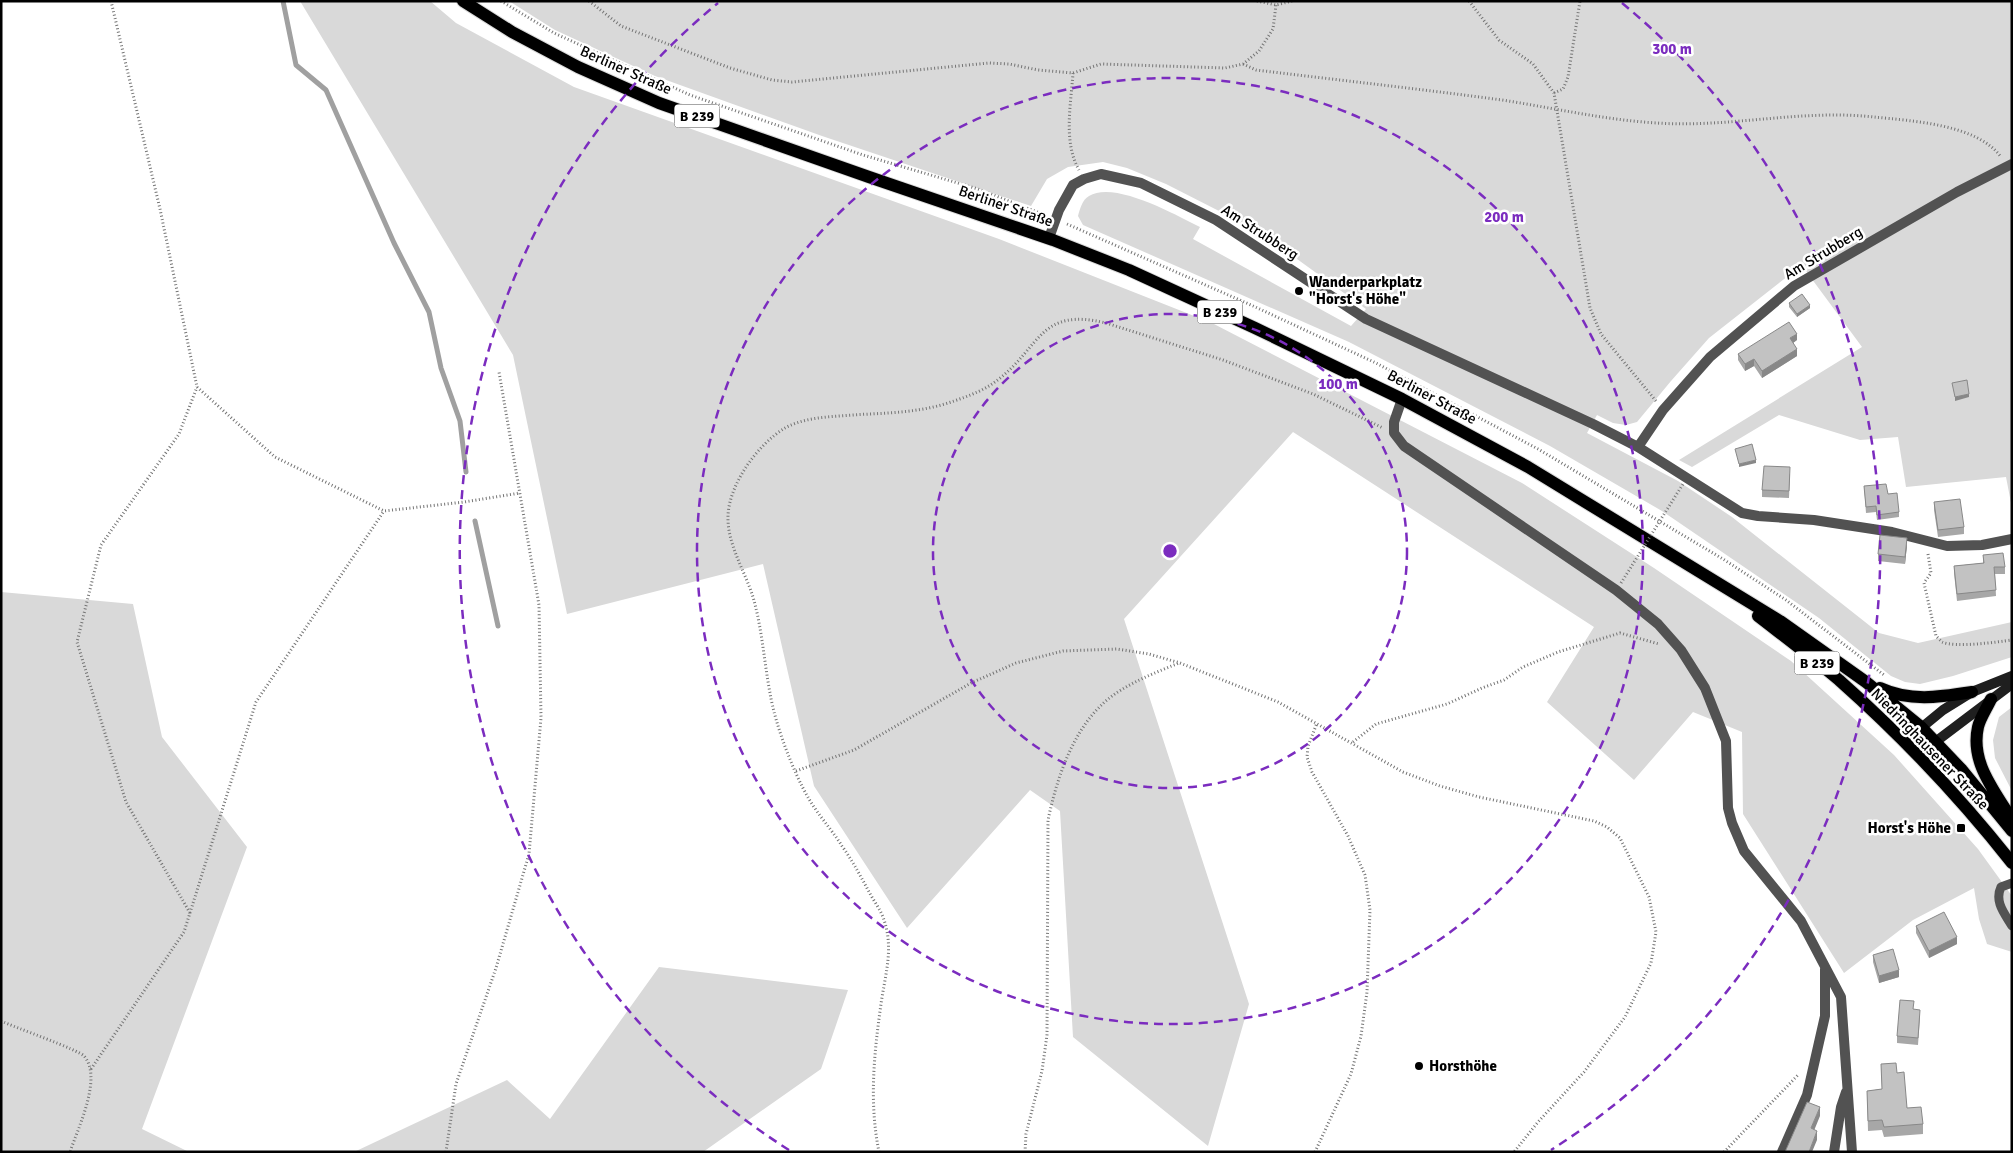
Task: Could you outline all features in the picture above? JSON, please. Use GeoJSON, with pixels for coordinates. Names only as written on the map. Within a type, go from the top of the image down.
{"type":"FeatureCollection","features":[{"type":"Feature","properties":{"kind":"main road","name":"Berliner Straße"},"geometry":{"type":"LineString","coordinates":[[463,1],[512,32],[578,67],[659,103],[1049,238],[1129,270],[1237,319],[1402,400],[1528,467]]}},
{"type":"Feature","properties":{"kind":"main road","name":"Niedringhausener Straße"},"geometry":{"type":"LineString","coordinates":[[1528,467],[1780,621],[1866,682],[1921,727],[1935,741],[1962,770],[2012,831]]}},
{"type":"Feature","properties":{"kind":"main road","name":"Niedringhausener Straße"},"geometry":{"type":"LineString","coordinates":[[1725,589],[1837,679],[1918,755],[1986,830],[2012,863]]}},
{"type":"Feature","properties":{"kind":"main road"},"geometry":{"type":"LineString","coordinates":[[1904,742],[1943,710],[1972,692],[2012,676]]}},
{"type":"Feature","properties":{"kind":"main road","name":"B 239"},"geometry":{"type":"LineString","coordinates":[[1866,682],[1890,693],[1919,698],[1972,692]]}},
{"type":"Feature","properties":{"kind":"main road"},"geometry":{"type":"LineString","coordinates":[[1918,755],[2012,684]]}},
{"type":"Feature","properties":{"kind":"main road"},"geometry":{"type":"LineString","coordinates":[[1991,699],[1978,727],[1977,753],[1983,774],[2012,820]]}},
{"type":"Feature","properties":{"kind":"street","name":"Am Strubberg"},"geometry":{"type":"LineString","coordinates":[[1638,447],[1663,410],[1710,356],[1794,286],[1957,192],[2009,165]]}},
{"type":"Feature","properties":{"kind":"street","name":"Am Strubberg"},"geometry":{"type":"LineString","coordinates":[[1084,179],[1101,174],[1141,183],[1216,220],[1366,319],[1593,424],[1638,447],[1742,513],[1814,520],[1892,532],[1947,546],[1982,545],[2012,539]]}},
{"type":"Feature","properties":{"kind":"street"},"geometry":{"type":"LineString","coordinates":[[1049,238],[1059,210],[1073,185],[1084,179]]}},
{"type":"Feature","properties":{"kind":"street"},"geometry":{"type":"LineString","coordinates":[[1402,400],[1394,422],[1394,433],[1404,446],[1616,590],[1658,624],[1681,650],[1704,688],[1726,741],[1728,808],[1744,851],[1801,921],[1841,997],[1852,1152]]}},
{"type":"Feature","properties":{"kind":"street"},"geometry":{"type":"LineString","coordinates":[[1782,1152],[1807,1095],[1816,1056],[1825,1016],[1825,965]]}},
{"type":"Feature","properties":{"kind":"street"},"geometry":{"type":"LineString","coordinates":[[1834,1152],[1841,1107],[1848,1087]]}},
{"type":"Feature","properties":{"kind":"lane"},"geometry":{"type":"LineString","coordinates":[[2012,883],[2001,887],[1998,893],[1998,901],[2012,926]]}},
{"type":"Feature","properties":{"kind":"path"},"geometry":{"type":"LineString","coordinates":[[112,1],[160,209],[197,387],[178,434],[101,545],[77,642],[126,802],[190,913]]}},
{"type":"Feature","properties":{"kind":"path"},"geometry":{"type":"LineString","coordinates":[[501,1],[554,33],[690,95],[863,155],[978,189],[1056,219]]}},
{"type":"Feature","properties":{"kind":"path"},"geometry":{"type":"LineString","coordinates":[[589,1],[622,26],[730,68],[772,80],[792,82],[989,63],[1073,73],[1101,64],[1225,68],[1243,64],[1259,51],[1273,29],[1276,5]]}},
{"type":"Feature","properties":{"kind":"path"},"geometry":{"type":"LineString","coordinates":[[1256,1],[1276,5],[1292,1]]}},
{"type":"Feature","properties":{"kind":"path"},"geometry":{"type":"LineString","coordinates":[[1469,1],[1499,40],[1534,64],[1554,93],[1590,308],[1602,334],[1663,410]]}},
{"type":"Feature","properties":{"kind":"path"},"geometry":{"type":"LineString","coordinates":[[1554,93],[1562,90],[1568,76],[1580,1]]}},
{"type":"Feature","properties":{"kind":"path"},"geometry":{"type":"LineString","coordinates":[[1243,64],[1256,70],[1446,92],[1557,108],[1608,119],[1666,124],[1701,125],[1812,115],[1861,115],[1930,123],[1971,135],[1992,147],[2009,165]]}},
{"type":"Feature","properties":{"kind":"path"},"geometry":{"type":"LineString","coordinates":[[1073,73],[1070,138],[1074,162],[1084,179]]}},
{"type":"Feature","properties":{"kind":"path"},"geometry":{"type":"LineString","coordinates":[[879,1152],[874,1128],[872,1094],[874,1058],[890,944],[884,918],[845,849],[809,799],[781,736],[770,695],[762,636],[753,597],[730,534],[728,516],[730,499],[737,480],[768,442],[784,429],[800,422],[821,417],[912,411],[945,404],[979,392],[1000,379],[1040,335],[1062,321],[1075,318],[1106,323],[1223,360],[1313,394],[1394,433]]}},
{"type":"Feature","properties":{"kind":"path"},"geometry":{"type":"LineString","coordinates":[[446,1152],[456,1084],[496,968],[529,854],[540,718],[539,606],[499,372]]}},
{"type":"Feature","properties":{"kind":"path"},"geometry":{"type":"LineString","coordinates":[[197,387],[276,457],[384,511],[464,502],[520,493]]}},
{"type":"Feature","properties":{"kind":"path"},"geometry":{"type":"LineString","coordinates":[[1621,583],[1683,484]]}},
{"type":"Feature","properties":{"kind":"path"},"geometry":{"type":"LineString","coordinates":[[91,1069],[184,932],[256,702],[384,511]]}},
{"type":"Feature","properties":{"kind":"path"},"geometry":{"type":"LineString","coordinates":[[1926,542],[1931,572],[1924,583],[1936,636],[1942,642],[1958,643],[1990,643],[2012,640]]}},
{"type":"Feature","properties":{"kind":"path"},"geometry":{"type":"LineString","coordinates":[[1353,742],[1376,724],[1447,704],[1504,680],[1523,667],[1558,652],[1620,633],[1681,650]]}},
{"type":"Feature","properties":{"kind":"path"},"geometry":{"type":"LineString","coordinates":[[796,771],[854,750],[971,683],[1016,663],[1063,651],[1117,650],[1141,653],[1180,663],[1278,702],[1353,742],[1403,772],[1440,786],[1479,798],[1594,821],[1607,827],[1620,838],[1649,896],[1656,932],[1651,963],[1625,1017],[1584,1072],[1538,1122],[1514,1152]]}},
{"type":"Feature","properties":{"kind":"path"},"geometry":{"type":"LineString","coordinates":[[1025,1152],[1026,1134],[1042,1071],[1047,1035],[1048,820],[1055,788],[1070,752],[1088,721],[1100,706],[1119,691],[1180,663]]}},
{"type":"Feature","properties":{"kind":"path"},"geometry":{"type":"LineString","coordinates":[[1315,1152],[1351,1074],[1361,1036],[1367,992],[1370,910],[1365,875],[1348,836],[1312,772],[1307,758],[1308,746],[1317,723]]}},
{"type":"Feature","properties":{"kind":"path"},"geometry":{"type":"LineString","coordinates":[[1,1021],[83,1055],[91,1069],[91,1087],[70,1152]]}},
{"type":"Feature","properties":{"kind":"path"},"geometry":{"type":"LineString","coordinates":[[1724,1152],[1816,1056]]}},
{"type":"Feature","properties":{"kind":"shaded area"},"geometry":{"type":"Polygon","coordinates":[[[300,1],[430,1],[456,23],[574,87],[999,239],[1212,323],[1522,483],[1654,568],[1791,661],[1894,755],[1978,849],[2012,896],[2012,952],[1987,944],[1979,919],[1974,888],[1913,920],[1844,973],[1743,814],[1742,732],[1693,712],[1634,780],[1547,702],[1594,627],[1293,432],[1124,619],[1249,1004],[1208,1146],[1073,1037],[1060,811],[1030,790],[907,928],[814,786],[763,564],[567,614],[513,355],[300,1]]]}},
{"type":"Feature","properties":{"kind":"shaded area"},"geometry":{"type":"Polygon","coordinates":[[[509,1],[2012,1],[2012,508],[2006,477],[1906,487],[1898,437],[1860,440],[1779,415],[1692,467],[1679,460],[1862,347],[1803,267],[1788,276],[1709,338],[1637,422],[1626,425],[1613,423],[1597,415],[1587,433],[1678,481],[1732,517],[1879,633],[1918,643],[2012,622],[2012,657],[1953,676],[1920,684],[1905,682],[1891,676],[1819,618],[1662,511],[1550,446],[1349,342],[1083,225],[1078,216],[1083,202],[1089,196],[1100,192],[1114,192],[1145,201],[1200,227],[1193,239],[1351,326],[1366,309],[1286,251],[1221,212],[1166,184],[1127,168],[1103,162],[1068,167],[1047,179],[1031,206],[822,136],[655,76],[555,30],[509,1]]]}},
{"type":"Feature","properties":{"kind":"shaded area"},"geometry":{"type":"Polygon","coordinates":[[[1,592],[133,604],[162,737],[247,847],[142,1129],[189,1152],[1,1152],[1,592]]]}},
{"type":"Feature","properties":{"kind":"shaded area"},"geometry":{"type":"Polygon","coordinates":[[[2012,707],[2012,791],[1995,758],[1993,740],[1999,717],[2012,707]]]}},
{"type":"Feature","properties":{"kind":"shaded area"},"geometry":{"type":"Polygon","coordinates":[[[659,967],[848,990],[821,1069],[703,1152],[354,1152],[507,1080],[550,1119],[659,967]]]}},
{"type":"Feature","properties":{"kind":"building"},"geometry":{"type":"Polygon","coordinates":[[[1802,294],[1810,305],[1797,314],[1789,303],[1802,294]]]}},
{"type":"Feature","properties":{"kind":"building"},"geometry":{"type":"Polygon","coordinates":[[[1789,322],[1797,334],[1790,338],[1797,349],[1762,371],[1754,359],[1745,364],[1738,354],[1789,322]]]}},
{"type":"Feature","properties":{"kind":"building"},"geometry":{"type":"Polygon","coordinates":[[[1967,380],[1969,394],[1955,397],[1952,383],[1967,380]]]}},
{"type":"Feature","properties":{"kind":"building"},"geometry":{"type":"Polygon","coordinates":[[[1752,444],[1756,460],[1739,464],[1735,449],[1752,444]]]}},
{"type":"Feature","properties":{"kind":"building"},"geometry":{"type":"Polygon","coordinates":[[[1764,466],[1790,467],[1789,491],[1762,490],[1764,466]]]}},
{"type":"Feature","properties":{"kind":"building"},"geometry":{"type":"Polygon","coordinates":[[[1886,484],[1888,494],[1897,493],[1899,512],[1877,515],[1876,506],[1866,507],[1864,486],[1886,484]]]}},
{"type":"Feature","properties":{"kind":"building"},"geometry":{"type":"Polygon","coordinates":[[[1960,499],[1964,527],[1938,530],[1934,502],[1960,499]]]}},
{"type":"Feature","properties":{"kind":"building"},"geometry":{"type":"Polygon","coordinates":[[[1880,535],[1907,538],[1905,557],[1878,554],[1880,535]]]}},
{"type":"Feature","properties":{"kind":"building"},"geometry":{"type":"Polygon","coordinates":[[[2003,553],[2005,567],[1994,567],[1996,590],[1957,594],[1954,566],[1984,563],[1983,555],[2003,553]]]}},
{"type":"Feature","properties":{"kind":"building"},"geometry":{"type":"Polygon","coordinates":[[[1944,912],[1957,937],[1929,951],[1916,926],[1944,912]]]}},
{"type":"Feature","properties":{"kind":"building"},"geometry":{"type":"Polygon","coordinates":[[[1893,949],[1899,970],[1879,976],[1873,955],[1893,949]]]}},
{"type":"Feature","properties":{"kind":"building"},"geometry":{"type":"Polygon","coordinates":[[[1900,1000],[1914,1001],[1913,1009],[1920,1010],[1918,1038],[1897,1036],[1900,1000]]]}},
{"type":"Feature","properties":{"kind":"building"},"geometry":{"type":"Polygon","coordinates":[[[1896,1063],[1897,1073],[1904,1072],[1907,1108],[1921,1107],[1923,1124],[1884,1127],[1882,1120],[1868,1121],[1867,1091],[1882,1089],[1881,1064],[1896,1063]]]}},
{"type":"Feature","properties":{"kind":"building"},"geometry":{"type":"Polygon","coordinates":[[[1807,1102],[1820,1107],[1811,1128],[1817,1131],[1809,1152],[1785,1152],[1807,1102]]]}},
{"type":"Feature","properties":{"kind":"waterway"},"geometry":{"type":"LineString","coordinates":[[283,1],[296,65],[326,90],[394,243],[429,312],[441,368],[460,421],[466,472]]}},
{"type":"Feature","properties":{"kind":"waterway"},"geometry":{"type":"LineString","coordinates":[[475,521],[498,626]]}},
{"type":"Feature","properties":{"kind":"place","name":"Wanderparkplatz \"Horst's Höhe\""},"geometry":{"type":"Point","coordinates":[1299,291]}},
{"type":"Feature","properties":{"kind":"place","name":"Horst's Höhe"},"geometry":{"type":"Point","coordinates":[1961,828]}},
{"type":"Feature","properties":{"kind":"place","name":"Horsthöhe"},"geometry":{"type":"Point","coordinates":[1419,1066]}}]}
